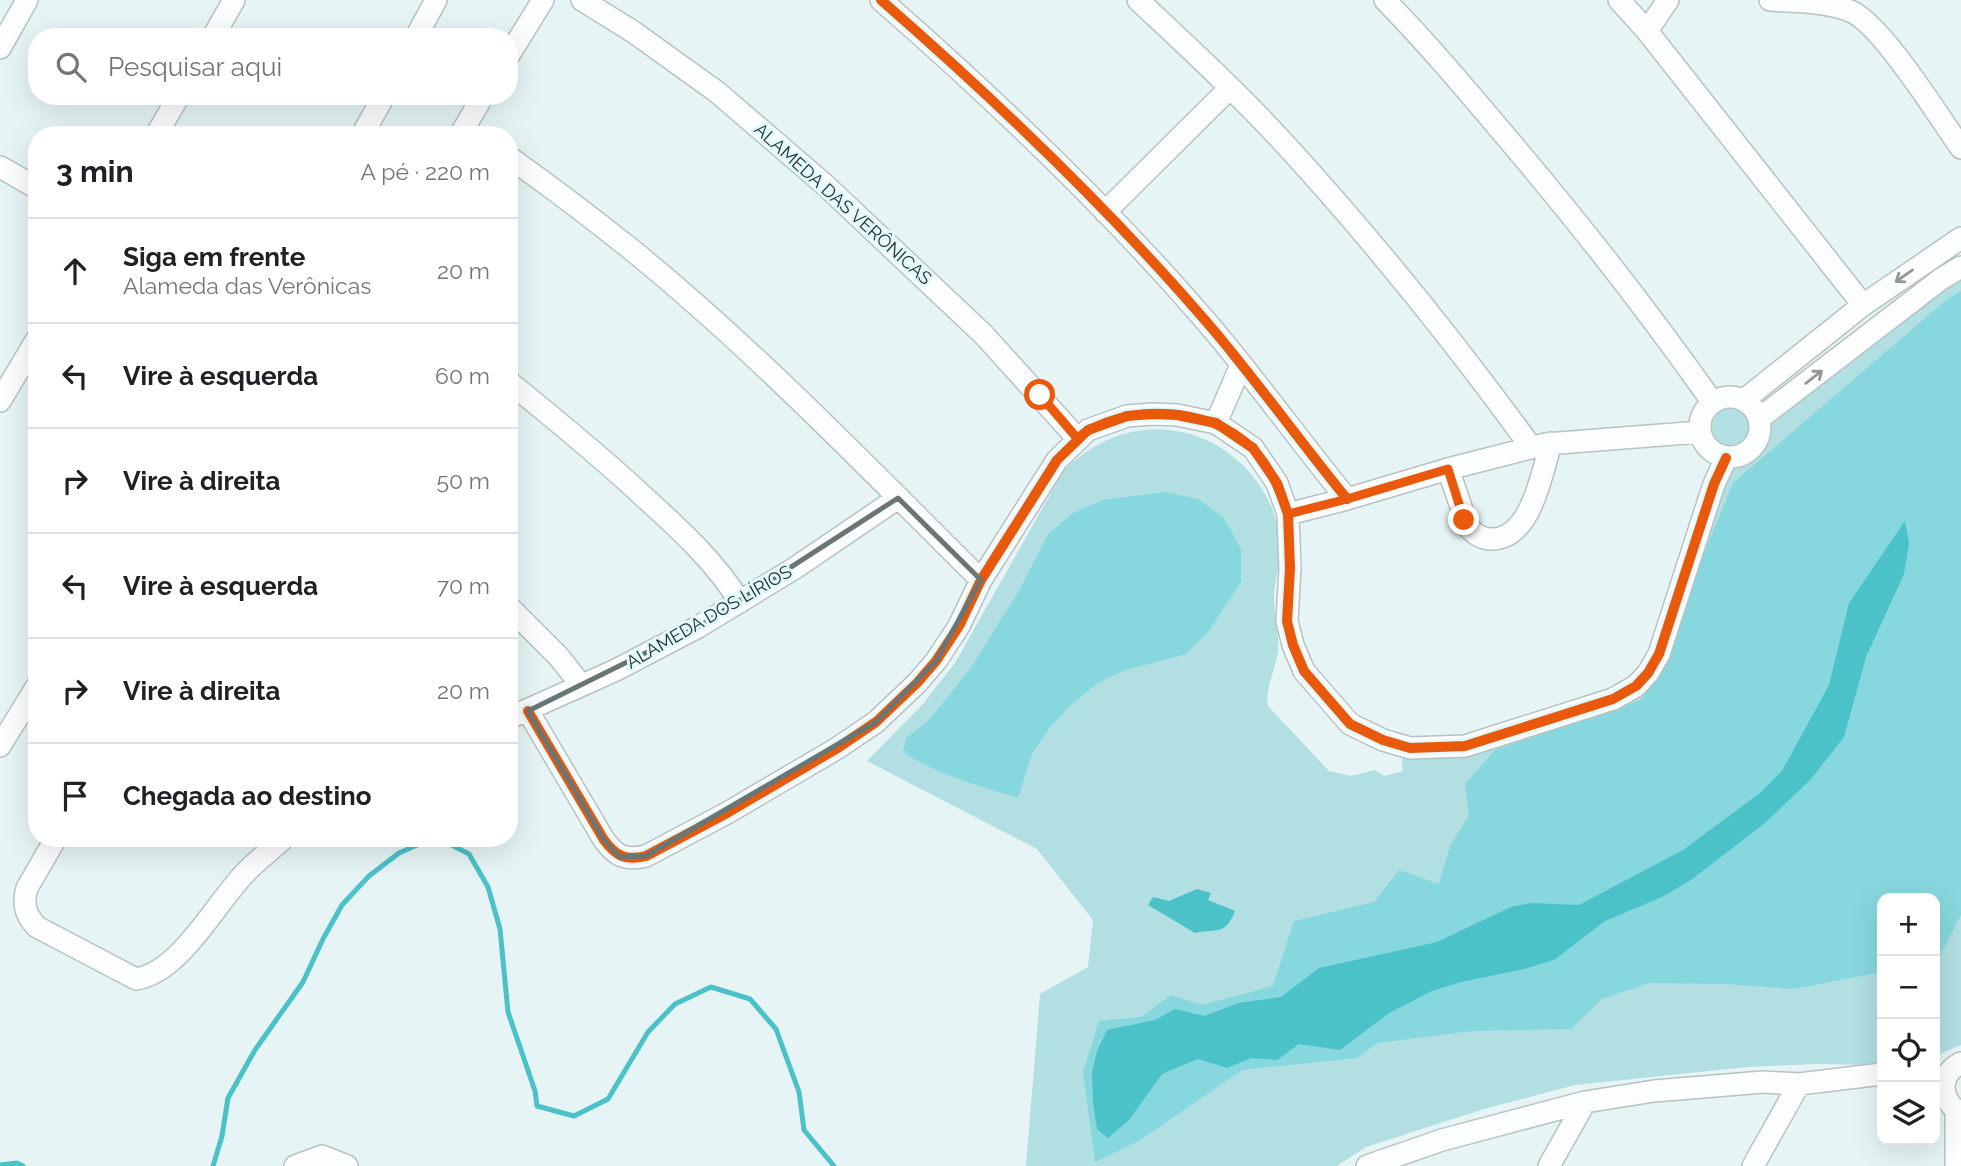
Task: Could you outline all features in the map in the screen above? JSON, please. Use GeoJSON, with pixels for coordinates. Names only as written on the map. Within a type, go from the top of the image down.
{"type":"FeatureCollection","features":[{"type":"Feature","properties":{"kind":"street"},"geometry":{"type":"LineString","coordinates":[[0,48],[27,0]]}},
{"type":"Feature","properties":{"kind":"street"},"geometry":{"type":"LineString","coordinates":[[218,28],[234,0]]}},
{"type":"Feature","properties":{"kind":"street"},"geometry":{"type":"LineString","coordinates":[[421,28],[436,0]]}},
{"type":"Feature","properties":{"kind":"street"},"geometry":{"type":"LineString","coordinates":[[518,40],[543,0]]}},
{"type":"Feature","properties":{"kind":"street","name":"ALAMEDA DAS VERÔNICAS"},"geometry":{"type":"LineString","coordinates":[[582,0],[632,31],[717,92],[824,184],[984,335],[1077,438]]}},
{"type":"Feature","properties":{"kind":"street"},"geometry":{"type":"LineString","coordinates":[[881,0],[963,72],[1105,212],[1216,333],[1347,499]]}},
{"type":"Feature","properties":{"kind":"street"},"geometry":{"type":"LineString","coordinates":[[1139,0],[1283,142],[1541,445],[1537,490],[1525,520],[1516,530],[1498,539],[1485,539],[1468,527],[1448,469]]}},
{"type":"Feature","properties":{"kind":"street"},"geometry":{"type":"LineString","coordinates":[[1385,0],[1420,36],[1559,199],[1713,403]]}},
{"type":"Feature","properties":{"kind":"street"},"geometry":{"type":"LineString","coordinates":[[1619,0],[1647,31],[1863,305]]}},
{"type":"Feature","properties":{"kind":"street"},"geometry":{"type":"LineString","coordinates":[[1647,31],[1668,0]]}},
{"type":"Feature","properties":{"kind":"street"},"geometry":{"type":"LineString","coordinates":[[1770,0],[1830,5],[1852,11],[1869,23],[1888,44],[1961,148]]}},
{"type":"Feature","properties":{"kind":"street"},"geometry":{"type":"LineString","coordinates":[[1105,212],[1230,88]]}},
{"type":"Feature","properties":{"kind":"street"},"geometry":{"type":"LineString","coordinates":[[161,126],[174,105]]}},
{"type":"Feature","properties":{"kind":"street"},"geometry":{"type":"LineString","coordinates":[[367,126],[379,105]]}},
{"type":"Feature","properties":{"kind":"street"},"geometry":{"type":"LineString","coordinates":[[470,126],[479,105]]}},
{"type":"Feature","properties":{"kind":"street"},"geometry":{"type":"LineString","coordinates":[[518,163],[632,250],[695,305],[768,372],[981,580]]}},
{"type":"Feature","properties":{"kind":"street"},"geometry":{"type":"LineString","coordinates":[[0,167],[28,183]]}},
{"type":"Feature","properties":{"kind":"street"},"geometry":{"type":"LineString","coordinates":[[1744,400],[1863,305],[1961,238]]}},
{"type":"Feature","properties":{"kind":"street"},"geometry":{"type":"LineString","coordinates":[[1760,418],[1941,279],[1961,267]]}},
{"type":"Feature","properties":{"kind":"street"},"geometry":{"type":"LineString","coordinates":[[0,401],[28,354]]}},
{"type":"Feature","properties":{"kind":"street"},"geometry":{"type":"LineString","coordinates":[[1216,423],[1241,365]]}},
{"type":"Feature","properties":{"kind":"street"},"geometry":{"type":"LineString","coordinates":[[518,389],[579,438],[694,542],[723,575],[740,602]]}},
{"type":"Feature","properties":{"kind":"street"},"geometry":{"type":"LineString","coordinates":[[1726,397],[1744,400],[1755,409],[1760,418],[1759,439],[1744,455],[1726,458],[1717,455],[1709,449],[1700,432],[1703,413],[1713,403],[1726,397]]}},
{"type":"Feature","properties":{"kind":"street"},"geometry":{"type":"LineString","coordinates":[[519,714],[613,851],[620,857],[631,860],[646,856],[727,813],[876,722],[936,661],[959,626],[981,580],[1057,460],[1088,430],[1127,416],[1153,414],[1177,415],[1216,423],[1253,448],[1277,483],[1288,514],[1290,556],[1287,621],[1293,645],[1304,671],[1350,724],[1383,740],[1410,748],[1465,746],[1613,699],[1636,686],[1648,673],[1659,654],[1714,484],[1726,458]]}},
{"type":"Feature","properties":{"kind":"street"},"geometry":{"type":"LineString","coordinates":[[1288,514],[1541,445],[1700,432]]}},
{"type":"Feature","properties":{"kind":"street","name":"ALAMEDA DOS LÍRIOS"},"geometry":{"type":"LineString","coordinates":[[519,714],[687,634],[795,568],[898,498]]}},
{"type":"Feature","properties":{"kind":"street"},"geometry":{"type":"LineString","coordinates":[[518,616],[559,657],[581,685]]}},
{"type":"Feature","properties":{"kind":"street"},"geometry":{"type":"LineString","coordinates":[[0,746],[28,701]]}},
{"type":"Feature","properties":{"kind":"street"},"geometry":{"type":"LineString","coordinates":[[51,847],[24,896],[27,915],[37,928],[136,979],[164,966],[187,944],[246,872],[274,847]]}},
{"type":"Feature","properties":{"kind":"street"},"geometry":{"type":"LineString","coordinates":[[1949,1067],[1943,1090],[1949,1104],[1959,1165]]}},
{"type":"Feature","properties":{"kind":"street"},"geometry":{"type":"LineString","coordinates":[[1367,1166],[1443,1140],[1585,1102],[1654,1091],[1763,1082],[1799,1084],[1877,1075]]}},
{"type":"Feature","properties":{"kind":"street"},"geometry":{"type":"LineString","coordinates":[[1753,1166],[1799,1084]]}},
{"type":"Feature","properties":{"kind":"street"},"geometry":{"type":"LineString","coordinates":[[1549,1166],[1585,1102]]}},
{"type":"Feature","properties":{"kind":"street"},"geometry":{"type":"LineString","coordinates":[[295,1166],[321,1156],[347,1166]]}},
{"type":"Feature","properties":{"kind":"highlighted area"},"geometry":{"type":"Polygon","coordinates":[[[898,498],[981,580],[936,661],[876,722],[646,856],[620,857],[604,840],[528,711],[698,627],[898,498]]]}},
{"type":"Feature","properties":{"kind":"shaded area"},"geometry":{"type":"Polygon","coordinates":[[[1961,274],[1961,1045],[1940,1054],[1940,893],[1877,893],[1877,1065],[1747,1067],[1575,1085],[1484,1109],[1366,1147],[1337,1166],[1026,1166],[1040,994],[1088,967],[1093,920],[1037,849],[867,761],[922,705],[955,663],[1064,470],[1105,441],[1120,435],[1152,429],[1186,433],[1204,439],[1237,460],[1262,488],[1271,505],[1280,543],[1274,596],[1278,649],[1268,693],[1268,706],[1329,771],[1351,776],[1375,770],[1384,776],[1403,771],[1402,760],[1405,755],[1641,692],[1723,483],[1733,467],[1750,457],[1765,442],[1771,424],[1961,274]]]}},
{"type":"Feature","properties":{"kind":"shaded area"},"geometry":{"type":"Polygon","coordinates":[[[1961,291],[1961,915],[1940,955],[1940,893],[1877,893],[1877,973],[1793,989],[1725,984],[1649,983],[1602,999],[1571,1029],[1472,1031],[1377,1043],[1357,1058],[1242,1070],[1139,1141],[1095,1162],[1083,1072],[1099,1021],[1141,1017],[1171,995],[1202,1005],[1273,986],[1294,921],[1374,902],[1399,870],[1439,884],[1450,846],[1469,815],[1465,784],[1495,750],[1643,699],[1733,483],[1945,301],[1961,291]]]}},
{"type":"Feature","properties":{"kind":"shaded area"},"geometry":{"type":"Polygon","coordinates":[[[1731,408],[1745,413],[1750,427],[1745,441],[1731,446],[1717,441],[1712,427],[1717,413],[1731,408]]]}},
{"type":"Feature","properties":{"kind":"shaded area"},"geometry":{"type":"Polygon","coordinates":[[[1165,492],[1198,499],[1224,518],[1241,549],[1241,582],[1208,632],[1186,654],[1126,670],[1098,683],[1073,703],[1050,727],[1032,754],[1018,798],[945,774],[903,752],[906,738],[930,719],[970,669],[1020,589],[1048,534],[1073,513],[1103,500],[1165,492]]]}},
{"type":"Feature","properties":{"kind":"shaded area"},"geometry":{"type":"Polygon","coordinates":[[[1905,521],[1909,543],[1904,574],[1866,657],[1844,737],[1811,779],[1765,823],[1691,880],[1662,897],[1605,921],[1554,960],[1432,991],[1389,1013],[1340,1050],[1299,1044],[1277,1060],[1251,1058],[1227,1068],[1198,1059],[1162,1074],[1129,1120],[1108,1138],[1097,1129],[1092,1072],[1097,1051],[1107,1030],[1155,1020],[1175,1009],[1204,1016],[1239,1003],[1281,997],[1319,968],[1437,942],[1511,907],[1531,903],[1579,905],[1683,850],[1760,793],[1782,771],[1829,685],[1849,603],[1905,521]]]}},
{"type":"Feature","properties":{"kind":"shaded area"},"geometry":{"type":"Polygon","coordinates":[[[1197,889],[1211,893],[1208,900],[1235,911],[1223,928],[1195,933],[1148,905],[1153,897],[1169,901],[1197,889]]]}},
{"type":"Feature","properties":{"kind":"waterway"},"geometry":{"type":"LineString","coordinates":[[213,1166],[222,1136],[228,1098],[255,1050],[303,982],[342,905],[369,876],[399,853],[413,847]]}},
{"type":"Feature","properties":{"kind":"waterway"},"geometry":{"type":"LineString","coordinates":[[455,847],[469,854],[488,887],[500,929],[508,1012],[535,1091],[537,1106],[574,1116],[608,1099],[648,1032],[675,1004],[711,987],[750,999],[776,1029],[799,1092],[804,1130],[834,1166]]}},
{"type":"Feature","properties":{"kind":"waterway"},"geometry":{"type":"LineString","coordinates":[[0,1165],[17,1163],[23,1166]]}},
{"type":"Feature","properties":{"kind":"cycle path"},"geometry":{"type":"LineString","coordinates":[[881,0],[1055,160],[1137,245],[1216,333],[1347,499]]}},
{"type":"Feature","properties":{"kind":"cycle path"},"geometry":{"type":"LineString","coordinates":[[528,711],[608,845],[622,856],[646,856],[727,813],[836,749],[876,722],[936,661],[959,626],[981,580],[1057,460],[1088,430],[1127,416],[1153,414],[1177,415],[1216,423],[1253,448],[1277,483],[1288,514],[1290,568],[1287,621],[1293,645],[1304,671],[1350,724],[1383,740],[1410,748],[1465,746],[1613,699],[1636,686],[1648,673],[1659,654],[1714,484],[1726,458]]}},
{"type":"Feature","properties":{"kind":"route"},"geometry":{"type":"LineString","coordinates":[[1040,395],[1077,438],[1102,423],[1127,416],[1177,415],[1216,423],[1253,448],[1277,483],[1288,514],[1448,469],[1464,520]]}}]}
